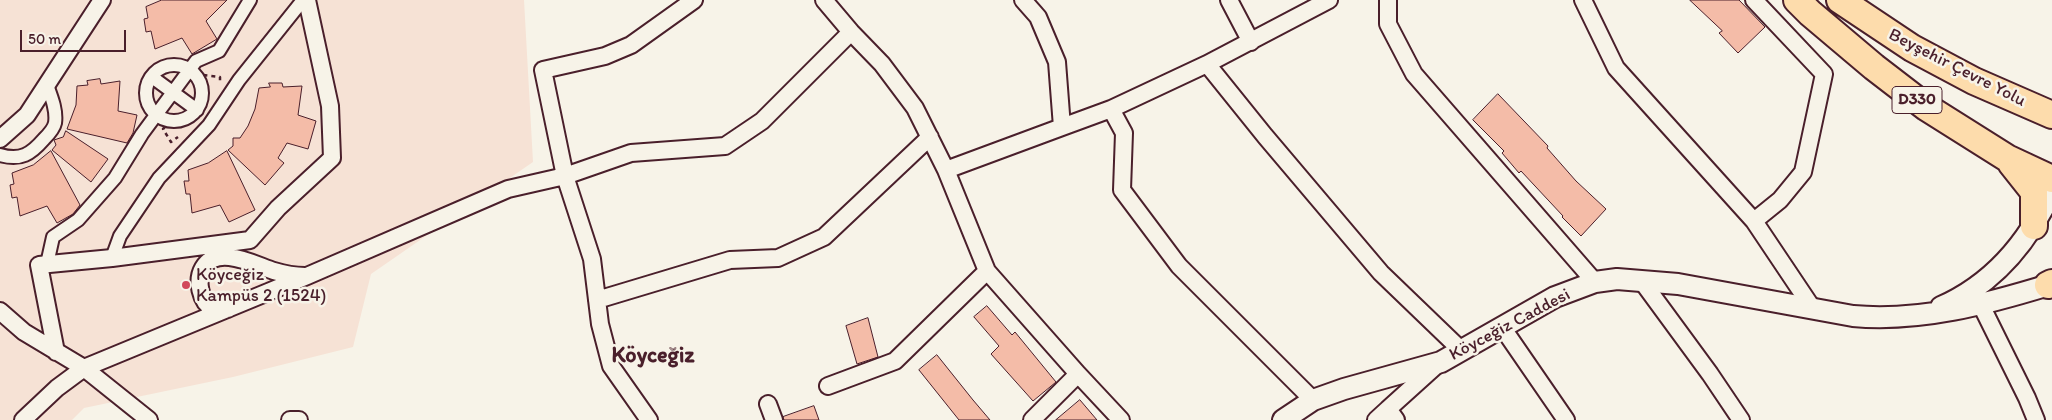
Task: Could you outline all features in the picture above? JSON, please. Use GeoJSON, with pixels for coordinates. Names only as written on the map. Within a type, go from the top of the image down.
{"type":"FeatureCollection","features":[{"type":"Feature","properties":{"kind":"highway","name":"Beyşehir Çevre Yolu"},"geometry":{"type":"LineString","coordinates":[[1798,0],[1810,13],[1874,67],[1926,106],[2007,158],[2052,179]]}},
{"type":"Feature","properties":{"kind":"highway","name":"Beyşehir Çevre Yolu"},"geometry":{"type":"LineString","coordinates":[[1840,0],[1912,48],[1974,81],[2052,115]]}},
{"type":"Feature","properties":{"kind":"highway"},"geometry":{"type":"LineString","coordinates":[[2007,158],[2034,192],[2034,226]]}},
{"type":"Feature","properties":{"kind":"street"},"geometry":{"type":"LineString","coordinates":[[0,139],[27,116],[102,0]]}},
{"type":"Feature","properties":{"kind":"street"},"geometry":{"type":"LineString","coordinates":[[47,264],[52,237],[78,220],[115,178],[142,134],[196,61],[218,51],[250,0]]}},
{"type":"Feature","properties":{"kind":"street"},"geometry":{"type":"LineString","coordinates":[[112,258],[120,236],[159,178],[209,125],[234,87],[303,0]]}},
{"type":"Feature","properties":{"kind":"street"},"geometry":{"type":"LineString","coordinates":[[56,352],[39,265],[217,251],[250,240],[278,208],[332,158],[330,106],[307,0]]}},
{"type":"Feature","properties":{"kind":"street"},"geometry":{"type":"LineString","coordinates":[[649,420],[611,366],[600,324],[592,259],[565,176],[543,70],[605,56],[632,45],[694,0]]}},
{"type":"Feature","properties":{"kind":"street"},"geometry":{"type":"LineString","coordinates":[[824,0],[882,64],[915,108],[946,170],[987,271],[1121,420]]}},
{"type":"Feature","properties":{"kind":"street"},"geometry":{"type":"LineString","coordinates":[[1023,0],[1038,17],[1057,62],[1062,127]]}},
{"type":"Feature","properties":{"kind":"street"},"geometry":{"type":"LineString","coordinates":[[1228,0],[1251,42]]}},
{"type":"Feature","properties":{"kind":"street"},"geometry":{"type":"LineString","coordinates":[[946,170],[1111,109],[1251,42],[1328,0]]}},
{"type":"Feature","properties":{"kind":"street"},"geometry":{"type":"LineString","coordinates":[[1388,0],[1388,24],[1414,74],[1596,282]]}},
{"type":"Feature","properties":{"kind":"street"},"geometry":{"type":"LineString","coordinates":[[1583,0],[1616,68],[1754,221],[1814,309]]}},
{"type":"Feature","properties":{"kind":"street"},"geometry":{"type":"LineString","coordinates":[[1754,0],[1824,74],[1803,172],[1780,200],[1754,221]]}},
{"type":"Feature","properties":{"kind":"street"},"geometry":{"type":"LineString","coordinates":[[22,420],[57,388],[84,368],[307,276],[508,189],[565,176],[630,153],[725,146],[762,121],[851,32]]}},
{"type":"Feature","properties":{"kind":"street"},"geometry":{"type":"LineString","coordinates":[[1207,64],[1381,273],[1461,350]]}},
{"type":"Feature","properties":{"kind":"street"},"geometry":{"type":"LineString","coordinates":[[172,65],[190,70],[200,82],[202,92],[197,110],[181,120],[171,121],[157,115],[150,108],[147,99],[147,89],[152,77],[163,68],[172,65]]}},
{"type":"Feature","properties":{"kind":"street"},"geometry":{"type":"LineString","coordinates":[[152,77],[197,110]]}},
{"type":"Feature","properties":{"kind":"street"},"geometry":{"type":"LineString","coordinates":[[0,155],[12,158],[32,152],[48,135],[55,124],[54,107],[47,84]]}},
{"type":"Feature","properties":{"kind":"street"},"geometry":{"type":"LineString","coordinates":[[1111,109],[1124,133],[1122,190],[1179,266],[1313,400]]}},
{"type":"Feature","properties":{"kind":"street"},"geometry":{"type":"LineString","coordinates":[[597,300],[730,260],[778,258],[824,237],[930,137]]}},
{"type":"Feature","properties":{"kind":"street","name":"Köyceğiz Caddesi"},"geometry":{"type":"LineString","coordinates":[[1924,314],[1960,297],[1992,274],[2019,247],[2034,226],[2052,190]]}},
{"type":"Feature","properties":{"kind":"street"},"geometry":{"type":"LineString","coordinates":[[217,251],[276,272],[307,276]]}},
{"type":"Feature","properties":{"kind":"street"},"geometry":{"type":"LineString","coordinates":[[217,251],[204,266],[200,276],[200,284],[204,299],[212,309],[228,309]]}},
{"type":"Feature","properties":{"kind":"street"},"geometry":{"type":"LineString","coordinates":[[828,386],[895,361],[987,271]]}},
{"type":"Feature","properties":{"kind":"street","name":"Köyceğiz Caddesi"},"geometry":{"type":"LineString","coordinates":[[1282,420],[1313,400],[1374,379],[1441,362],[1556,297],[1596,282],[1617,279],[1678,284],[1853,316],[1875,318],[1924,314],[1981,305],[2051,284]]}},
{"type":"Feature","properties":{"kind":"street"},"geometry":{"type":"LineString","coordinates":[[1641,280],[1710,374],[1741,420]]}},
{"type":"Feature","properties":{"kind":"street"},"geometry":{"type":"LineString","coordinates":[[1981,305],[2036,420]]}},
{"type":"Feature","properties":{"kind":"street"},"geometry":{"type":"LineString","coordinates":[[0,311],[24,332],[84,368],[149,420]]}},
{"type":"Feature","properties":{"kind":"street"},"geometry":{"type":"LineString","coordinates":[[1502,327],[1566,420]]}},
{"type":"Feature","properties":{"kind":"street"},"geometry":{"type":"LineString","coordinates":[[1386,416],[1441,362]]}},
{"type":"Feature","properties":{"kind":"street"},"geometry":{"type":"LineString","coordinates":[[1032,420],[1078,374]]}},
{"type":"Feature","properties":{"kind":"street"},"geometry":{"type":"LineString","coordinates":[[768,404],[774,420]]}},
{"type":"Feature","properties":{"kind":"street"},"geometry":{"type":"LineString","coordinates":[[290,420],[299,420]]}},
{"type":"Feature","properties":{"kind":"path"},"geometry":{"type":"LineString","coordinates":[[200,82],[203,75],[220,77],[219,85],[234,87]]}},
{"type":"Feature","properties":{"kind":"path"},"geometry":{"type":"LineString","coordinates":[[171,121],[163,129],[171,142],[180,136],[187,149]]}},
{"type":"Feature","properties":{"kind":"shaded area"},"geometry":{"type":"Polygon","coordinates":[[[0,0],[524,0],[533,162],[371,274],[353,347],[233,377],[84,408],[72,420],[0,420],[0,0]]]}},
{"type":"Feature","properties":{"kind":"building"},"geometry":{"type":"Polygon","coordinates":[[[162,0],[227,0],[206,21],[217,39],[192,54],[182,38],[155,49],[151,31],[146,32],[144,19],[148,18],[146,7],[162,0]]]}},
{"type":"Feature","properties":{"kind":"building"},"geometry":{"type":"Polygon","coordinates":[[[1690,0],[1739,0],[1765,27],[1738,53],[1719,33],[1722,31],[1690,0]]]}},
{"type":"Feature","properties":{"kind":"building"},"geometry":{"type":"Polygon","coordinates":[[[100,79],[101,84],[120,81],[118,111],[137,115],[133,133],[127,143],[67,129],[76,105],[77,86],[88,85],[87,81],[100,79]]]}},
{"type":"Feature","properties":{"kind":"building"},"geometry":{"type":"Polygon","coordinates":[[[269,83],[282,83],[283,87],[302,86],[298,115],[316,121],[308,149],[287,143],[278,158],[284,163],[265,185],[228,150],[233,146],[233,138],[240,138],[248,126],[255,109],[259,88],[270,87],[269,83]]]}},
{"type":"Feature","properties":{"kind":"building"},"geometry":{"type":"Polygon","coordinates":[[[1498,94],[1548,146],[1547,148],[1576,181],[1606,209],[1581,236],[1521,171],[1519,173],[1502,153],[1504,151],[1473,120],[1498,94]]]}},
{"type":"Feature","properties":{"kind":"building"},"geometry":{"type":"Polygon","coordinates":[[[66,131],[108,159],[91,182],[52,150],[56,145],[54,140],[63,137],[66,131]]]}},
{"type":"Feature","properties":{"kind":"building"},"geometry":{"type":"Polygon","coordinates":[[[51,151],[80,205],[73,214],[57,223],[47,206],[20,216],[17,197],[12,198],[10,185],[14,184],[12,173],[33,165],[51,151]]]}},
{"type":"Feature","properties":{"kind":"building"},"geometry":{"type":"Polygon","coordinates":[[[227,151],[255,210],[229,222],[220,205],[192,213],[190,194],[186,194],[184,181],[189,181],[188,170],[208,163],[227,151]]]}},
{"type":"Feature","properties":{"kind":"building"},"geometry":{"type":"Polygon","coordinates":[[[987,306],[1012,335],[1015,332],[1056,382],[1033,401],[991,354],[999,346],[974,317],[987,306]]]}},
{"type":"Feature","properties":{"kind":"building"},"geometry":{"type":"Polygon","coordinates":[[[868,318],[878,357],[857,364],[846,326],[868,318]]]}},
{"type":"Feature","properties":{"kind":"building"},"geometry":{"type":"Polygon","coordinates":[[[937,355],[990,420],[959,420],[919,370],[937,355]]]}},
{"type":"Feature","properties":{"kind":"building"},"geometry":{"type":"Polygon","coordinates":[[[1080,400],[1097,420],[1056,420],[1080,400]]]}},
{"type":"Feature","properties":{"kind":"building"},"geometry":{"type":"Polygon","coordinates":[[[814,406],[819,420],[784,420],[783,417],[814,406]]]}},
{"type":"Feature","properties":{"kind":"place","name":"Köyceğiz Kampüs 2 (1524)"},"geometry":{"type":"Point","coordinates":[186,285]}},
{"type":"Feature","properties":{"kind":"district","name":"Köyceğiz"},"geometry":{"type":"Point","coordinates":[653,356]}}]}
